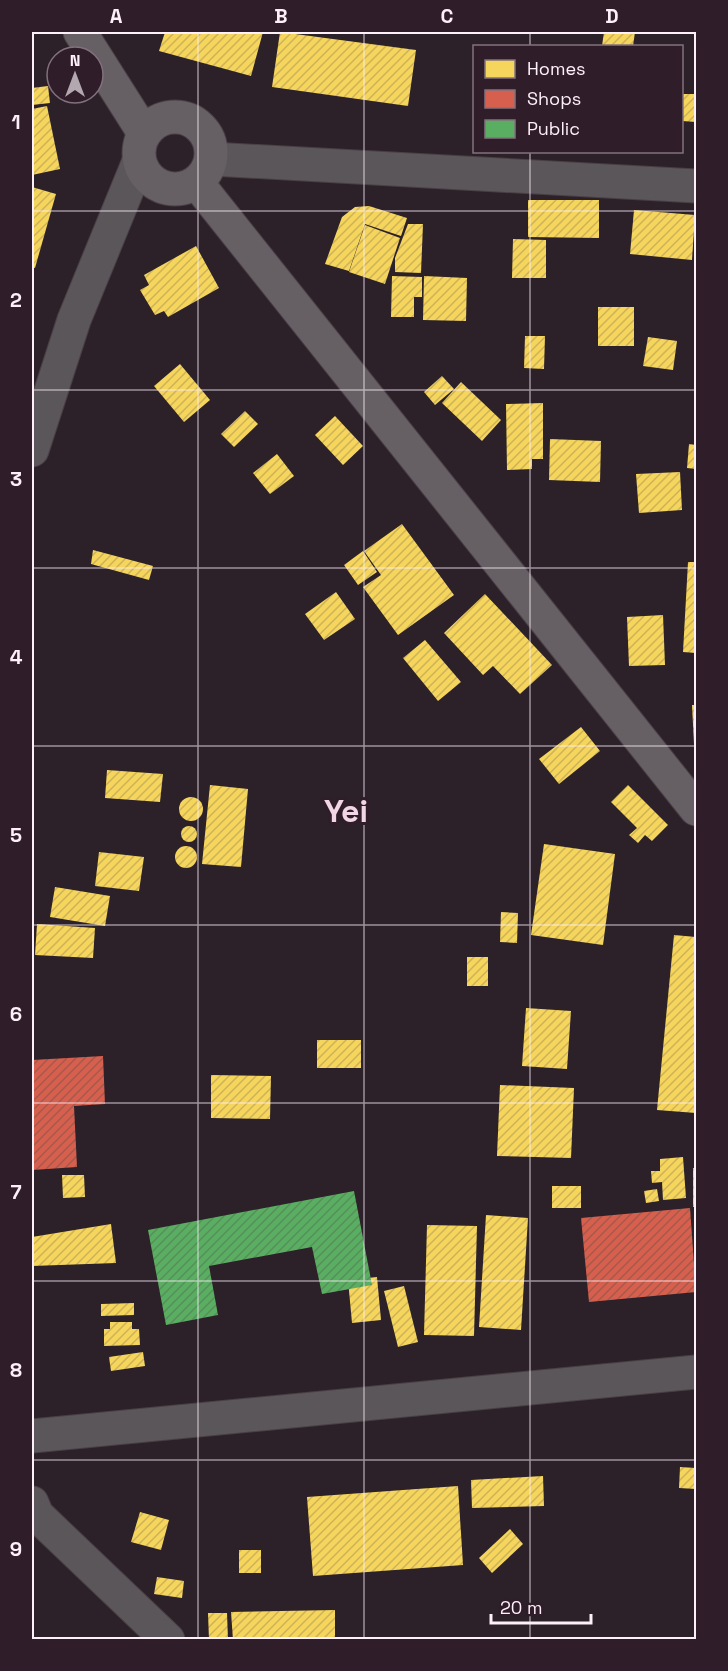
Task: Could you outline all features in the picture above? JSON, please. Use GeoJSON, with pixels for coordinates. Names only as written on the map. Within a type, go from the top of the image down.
{"type":"FeatureCollection","features":[{"type":"Feature","properties":{"kind":"main road"},"geometry":{"type":"LineString","coordinates":[[80,32],[142,147],[145,174],[156,184],[169,189],[183,188],[204,171]]}},
{"type":"Feature","properties":{"kind":"main road"},"geometry":{"type":"LineString","coordinates":[[142,147],[154,123],[167,117],[181,117],[195,122],[205,132],[204,171],[696,809]]}},
{"type":"Feature","properties":{"kind":"street"},"geometry":{"type":"LineString","coordinates":[[32,450],[74,320],[142,147]]}},
{"type":"Feature","properties":{"kind":"street"},"geometry":{"type":"LineString","coordinates":[[204,171],[696,186]]}},
{"type":"Feature","properties":{"kind":"street"},"geometry":{"type":"LineString","coordinates":[[32,1436],[696,1372]]}},
{"type":"Feature","properties":{"kind":"street"},"geometry":{"type":"LineString","coordinates":[[32,1503],[37,1515],[168,1640]]}},
{"type":"Feature","properties":{"kind":"building: Homes"},"geometry":{"type":"Polygon","coordinates":[[[165,32],[263,32],[251,76],[159,51],[165,32]]]}},
{"type":"Feature","properties":{"kind":"building: Homes"},"geometry":{"type":"Polygon","coordinates":[[[280,32],[416,50],[408,106],[272,87],[280,32]]]}},
{"type":"Feature","properties":{"kind":"building: Homes"},"geometry":{"type":"Polygon","coordinates":[[[604,32],[635,32],[633,45],[602,45],[604,32]]]}},
{"type":"Feature","properties":{"kind":"building: Homes"},"geometry":{"type":"Polygon","coordinates":[[[45,86],[45,104],[32,105],[32,88],[45,86]]]}},
{"type":"Feature","properties":{"kind":"building: Homes"},"geometry":{"type":"Polygon","coordinates":[[[683,94],[696,94],[696,122],[683,121],[683,94]]]}},
{"type":"Feature","properties":{"kind":"building: Homes"},"geometry":{"type":"Polygon","coordinates":[[[47,106],[60,169],[32,175],[32,109],[47,106]]]}},
{"type":"Feature","properties":{"kind":"building: Homes"},"geometry":{"type":"Polygon","coordinates":[[[32,187],[56,194],[35,268],[32,267],[32,187]]]}},
{"type":"Feature","properties":{"kind":"building: Homes"},"geometry":{"type":"Polygon","coordinates":[[[528,200],[599,200],[599,238],[528,237],[528,200]]]}},
{"type":"Feature","properties":{"kind":"building: Homes"},"geometry":{"type":"Polygon","coordinates":[[[369,206],[407,218],[401,236],[365,224],[349,271],[325,264],[342,217],[355,207],[369,206]]]}},
{"type":"Feature","properties":{"kind":"building: Homes"},"geometry":{"type":"Polygon","coordinates":[[[634,210],[695,215],[692,260],[630,254],[634,210]]]}},
{"type":"Feature","properties":{"kind":"building: Homes"},"geometry":{"type":"Polygon","coordinates":[[[408,224],[423,224],[421,273],[395,272],[395,258],[408,224]]]}},
{"type":"Feature","properties":{"kind":"building: Homes"},"geometry":{"type":"Polygon","coordinates":[[[365,225],[400,238],[385,284],[349,272],[365,225]]]}},
{"type":"Feature","properties":{"kind":"building: Homes"},"geometry":{"type":"Polygon","coordinates":[[[513,239],[546,240],[546,278],[512,278],[513,239]]]}},
{"type":"Feature","properties":{"kind":"building: Homes"},"geometry":{"type":"Polygon","coordinates":[[[196,246],[219,288],[168,317],[164,311],[155,315],[140,290],[149,285],[144,275],[196,246]]]}},
{"type":"Feature","properties":{"kind":"building: Homes"},"geometry":{"type":"Polygon","coordinates":[[[392,276],[422,277],[422,297],[414,297],[414,317],[391,317],[392,276]]]}},
{"type":"Feature","properties":{"kind":"building: Homes"},"geometry":{"type":"Polygon","coordinates":[[[424,276],[467,278],[466,321],[423,320],[424,276]]]}},
{"type":"Feature","properties":{"kind":"building: Homes"},"geometry":{"type":"Polygon","coordinates":[[[598,307],[634,307],[634,346],[598,346],[598,307]]]}},
{"type":"Feature","properties":{"kind":"building: Homes"},"geometry":{"type":"Polygon","coordinates":[[[525,336],[545,336],[544,369],[524,368],[525,336]]]}},
{"type":"Feature","properties":{"kind":"building: Homes"},"geometry":{"type":"Polygon","coordinates":[[[648,337],[677,341],[673,370],[643,366],[648,337]]]}},
{"type":"Feature","properties":{"kind":"building: Homes"},"geometry":{"type":"Polygon","coordinates":[[[180,364],[210,400],[184,422],[154,386],[180,364]]]}},
{"type":"Feature","properties":{"kind":"building: Homes"},"geometry":{"type":"Polygon","coordinates":[[[442,376],[454,389],[435,405],[424,392],[442,376]]]}},
{"type":"Feature","properties":{"kind":"building: Homes"},"geometry":{"type":"Polygon","coordinates":[[[461,382],[501,420],[482,441],[442,403],[461,382]]]}},
{"type":"Feature","properties":{"kind":"building: Homes"},"geometry":{"type":"Polygon","coordinates":[[[543,403],[543,459],[532,459],[532,469],[507,470],[506,404],[543,403]]]}},
{"type":"Feature","properties":{"kind":"building: Homes"},"geometry":{"type":"Polygon","coordinates":[[[245,411],[258,424],[234,447],[221,434],[245,411]]]}},
{"type":"Feature","properties":{"kind":"building: Homes"},"geometry":{"type":"Polygon","coordinates":[[[335,416],[363,446],[343,465],[315,435],[335,416]]]}},
{"type":"Feature","properties":{"kind":"building: Homes"},"geometry":{"type":"Polygon","coordinates":[[[550,439],[601,441],[600,482],[549,480],[550,439]]]}},
{"type":"Feature","properties":{"kind":"building: Homes"},"geometry":{"type":"Polygon","coordinates":[[[689,444],[696,445],[696,469],[687,468],[689,444]]]}},
{"type":"Feature","properties":{"kind":"building: Homes"},"geometry":{"type":"Polygon","coordinates":[[[277,454],[294,476],[270,494],[253,473],[277,454]]]}},
{"type":"Feature","properties":{"kind":"building: Homes"},"geometry":{"type":"Polygon","coordinates":[[[680,472],[682,510],[639,513],[636,474],[680,472]]]}},
{"type":"Feature","properties":{"kind":"building: Homes"},"geometry":{"type":"Polygon","coordinates":[[[402,524],[454,595],[398,635],[363,587],[381,575],[364,551],[402,524]]]}},
{"type":"Feature","properties":{"kind":"building: Homes"},"geometry":{"type":"Polygon","coordinates":[[[93,550],[153,566],[149,580],[91,564],[93,550]]]}},
{"type":"Feature","properties":{"kind":"building: Homes"},"geometry":{"type":"Polygon","coordinates":[[[363,551],[377,572],[358,585],[344,565],[363,551]]]}},
{"type":"Feature","properties":{"kind":"building: Homes"},"geometry":{"type":"Polygon","coordinates":[[[688,562],[696,562],[696,653],[683,652],[688,562]]]}},
{"type":"Feature","properties":{"kind":"building: Homes"},"geometry":{"type":"Polygon","coordinates":[[[336,592],[355,619],[324,640],[305,614],[336,592]]]}},
{"type":"Feature","properties":{"kind":"building: Homes"},"geometry":{"type":"Polygon","coordinates":[[[485,594],[552,665],[520,694],[493,666],[483,675],[444,633],[485,594]]]}},
{"type":"Feature","properties":{"kind":"building: Homes"},"geometry":{"type":"Polygon","coordinates":[[[663,615],[665,665],[629,666],[627,617],[663,615]]]}},
{"type":"Feature","properties":{"kind":"building: Homes"},"geometry":{"type":"Polygon","coordinates":[[[425,640],[461,682],[438,701],[403,658],[425,640]]]}},
{"type":"Feature","properties":{"kind":"building: Homes"},"geometry":{"type":"Polygon","coordinates":[[[692,705],[696,705],[696,744],[694,744],[692,705]]]}},
{"type":"Feature","properties":{"kind":"building: Homes"},"geometry":{"type":"Polygon","coordinates":[[[581,727],[600,751],[559,784],[539,759],[581,727]]]}},
{"type":"Feature","properties":{"kind":"building: Homes"},"geometry":{"type":"Polygon","coordinates":[[[107,770],[163,774],[160,802],[105,798],[107,770]]]}},
{"type":"Feature","properties":{"kind":"building: Homes"},"geometry":{"type":"Polygon","coordinates":[[[210,785],[248,789],[241,867],[202,864],[210,785]]]}},
{"type":"Feature","properties":{"kind":"building: Homes"},"geometry":{"type":"Polygon","coordinates":[[[628,785],[668,825],[652,841],[645,835],[638,843],[629,835],[637,828],[611,802],[628,785]]]}},
{"type":"Feature","properties":{"kind":"building: Homes"},"geometry":{"type":"Polygon","coordinates":[[[191,797],[200,800],[203,809],[200,818],[191,821],[182,818],[179,809],[182,800],[191,797]]]}},
{"type":"Feature","properties":{"kind":"building: Homes"},"geometry":{"type":"Polygon","coordinates":[[[186,826],[192,826],[197,834],[195,840],[186,842],[181,837],[181,831],[186,826]]]}},
{"type":"Feature","properties":{"kind":"building: Homes"},"geometry":{"type":"Polygon","coordinates":[[[544,844],[615,854],[603,945],[531,935],[544,844]]]}},
{"type":"Feature","properties":{"kind":"building: Homes"},"geometry":{"type":"Polygon","coordinates":[[[186,846],[194,849],[197,857],[194,865],[186,868],[178,865],[175,857],[178,849],[186,846]]]}},
{"type":"Feature","properties":{"kind":"building: Homes"},"geometry":{"type":"Polygon","coordinates":[[[99,852],[144,857],[139,891],[95,886],[99,852]]]}},
{"type":"Feature","properties":{"kind":"building: Homes"},"geometry":{"type":"Polygon","coordinates":[[[55,887],[110,896],[105,926],[50,917],[55,887]]]}},
{"type":"Feature","properties":{"kind":"building: Homes"},"geometry":{"type":"Polygon","coordinates":[[[501,912],[518,913],[517,943],[500,942],[501,912]]]}},
{"type":"Feature","properties":{"kind":"building: Homes"},"geometry":{"type":"Polygon","coordinates":[[[37,924],[95,928],[93,958],[35,955],[37,924]]]}},
{"type":"Feature","properties":{"kind":"building: Homes"},"geometry":{"type":"Polygon","coordinates":[[[674,935],[696,937],[696,1113],[657,1110],[674,935]]]}},
{"type":"Feature","properties":{"kind":"building: Homes"},"geometry":{"type":"Polygon","coordinates":[[[467,957],[488,957],[488,986],[467,986],[467,957]]]}},
{"type":"Feature","properties":{"kind":"building: Homes"},"geometry":{"type":"Polygon","coordinates":[[[526,1008],[571,1011],[567,1069],[522,1066],[526,1008]]]}},
{"type":"Feature","properties":{"kind":"building: Homes"},"geometry":{"type":"Polygon","coordinates":[[[317,1040],[361,1040],[361,1068],[317,1068],[317,1040]]]}},
{"type":"Feature","properties":{"kind":"building: Homes"},"geometry":{"type":"Polygon","coordinates":[[[211,1075],[271,1076],[270,1119],[211,1118],[211,1075]]]}},
{"type":"Feature","properties":{"kind":"building: Homes"},"geometry":{"type":"Polygon","coordinates":[[[500,1085],[574,1088],[571,1158],[497,1156],[500,1085]]]}},
{"type":"Feature","properties":{"kind":"building: Homes"},"geometry":{"type":"Polygon","coordinates":[[[694,1134],[696,1134],[696,1162],[694,1162],[694,1134]]]}},
{"type":"Feature","properties":{"kind":"building: Homes"},"geometry":{"type":"Polygon","coordinates":[[[683,1157],[686,1198],[663,1200],[662,1182],[652,1183],[651,1171],[660,1171],[660,1159],[683,1157]]]}},
{"type":"Feature","properties":{"kind":"building: Homes"},"geometry":{"type":"Polygon","coordinates":[[[693,1168],[696,1168],[696,1207],[693,1207],[693,1168]]]}},
{"type":"Feature","properties":{"kind":"building: Homes"},"geometry":{"type":"Polygon","coordinates":[[[62,1175],[84,1175],[85,1197],[63,1198],[62,1175]]]}},
{"type":"Feature","properties":{"kind":"building: Homes"},"geometry":{"type":"Polygon","coordinates":[[[552,1186],[581,1186],[581,1208],[552,1208],[552,1186]]]}},
{"type":"Feature","properties":{"kind":"building: Homes"},"geometry":{"type":"Polygon","coordinates":[[[657,1189],[659,1201],[646,1203],[644,1191],[657,1189]]]}},
{"type":"Feature","properties":{"kind":"building: Homes"},"geometry":{"type":"Polygon","coordinates":[[[486,1215],[528,1218],[521,1330],[479,1327],[486,1215]]]}},
{"type":"Feature","properties":{"kind":"building: Homes"},"geometry":{"type":"Polygon","coordinates":[[[111,1224],[116,1263],[32,1266],[32,1237],[111,1224]]]}},
{"type":"Feature","properties":{"kind":"building: Homes"},"geometry":{"type":"Polygon","coordinates":[[[427,1225],[477,1226],[474,1336],[424,1335],[427,1225]]]}},
{"type":"Feature","properties":{"kind":"building: Homes"},"geometry":{"type":"Polygon","coordinates":[[[377,1277],[381,1320],[352,1323],[348,1280],[377,1277]]]}},
{"type":"Feature","properties":{"kind":"building: Homes"},"geometry":{"type":"Polygon","coordinates":[[[404,1286],[418,1342],[398,1347],[384,1291],[404,1286]]]}},
{"type":"Feature","properties":{"kind":"building: Homes"},"geometry":{"type":"Polygon","coordinates":[[[134,1303],[134,1315],[101,1316],[101,1304],[134,1303]]]}},
{"type":"Feature","properties":{"kind":"building: Homes"},"geometry":{"type":"Polygon","coordinates":[[[110,1322],[132,1322],[132,1329],[139,1329],[140,1345],[104,1346],[104,1329],[110,1329],[110,1322]]]}},
{"type":"Feature","properties":{"kind":"building: Homes"},"geometry":{"type":"Polygon","coordinates":[[[143,1352],[145,1366],[111,1371],[109,1357],[143,1352]]]}},
{"type":"Feature","properties":{"kind":"building: Homes"},"geometry":{"type":"Polygon","coordinates":[[[680,1467],[696,1468],[696,1489],[679,1488],[680,1467]]]}},
{"type":"Feature","properties":{"kind":"building: Homes"},"geometry":{"type":"Polygon","coordinates":[[[543,1476],[544,1506],[472,1508],[471,1480],[543,1476]]]}},
{"type":"Feature","properties":{"kind":"building: Homes"},"geometry":{"type":"Polygon","coordinates":[[[458,1486],[463,1565],[313,1576],[307,1497],[458,1486]]]}},
{"type":"Feature","properties":{"kind":"building: Homes"},"geometry":{"type":"Polygon","coordinates":[[[140,1512],[169,1520],[161,1550],[131,1542],[140,1512]]]}},
{"type":"Feature","properties":{"kind":"building: Homes"},"geometry":{"type":"Polygon","coordinates":[[[510,1529],[523,1544],[492,1573],[479,1558],[510,1529]]]}},
{"type":"Feature","properties":{"kind":"building: Homes"},"geometry":{"type":"Polygon","coordinates":[[[239,1550],[261,1550],[261,1573],[239,1573],[239,1550]]]}},
{"type":"Feature","properties":{"kind":"building: Homes"},"geometry":{"type":"Polygon","coordinates":[[[157,1577],[184,1581],[182,1598],[154,1594],[157,1577]]]}},
{"type":"Feature","properties":{"kind":"building: Homes"},"geometry":{"type":"Polygon","coordinates":[[[335,1610],[335,1640],[233,1640],[231,1612],[335,1610]]]}},
{"type":"Feature","properties":{"kind":"building: Homes"},"geometry":{"type":"Polygon","coordinates":[[[208,1613],[227,1613],[228,1640],[209,1640],[208,1613]]]}},
{"type":"Feature","properties":{"kind":"building: Shops"},"geometry":{"type":"Polygon","coordinates":[[[103,1056],[105,1104],[74,1106],[77,1167],[32,1170],[32,1060],[103,1056]]]}},
{"type":"Feature","properties":{"kind":"building: Shops"},"geometry":{"type":"Polygon","coordinates":[[[690,1208],[696,1292],[589,1302],[581,1218],[690,1208]]]}},
{"type":"Feature","properties":{"kind":"building: Public"},"geometry":{"type":"Polygon","coordinates":[[[354,1191],[372,1285],[322,1294],[312,1247],[209,1266],[218,1315],[166,1325],[148,1230],[354,1191]]]}},
{"type":"Feature","properties":{"kind":"district","name":"Yei"},"geometry":{"type":"Point","coordinates":[346,811]}}]}
